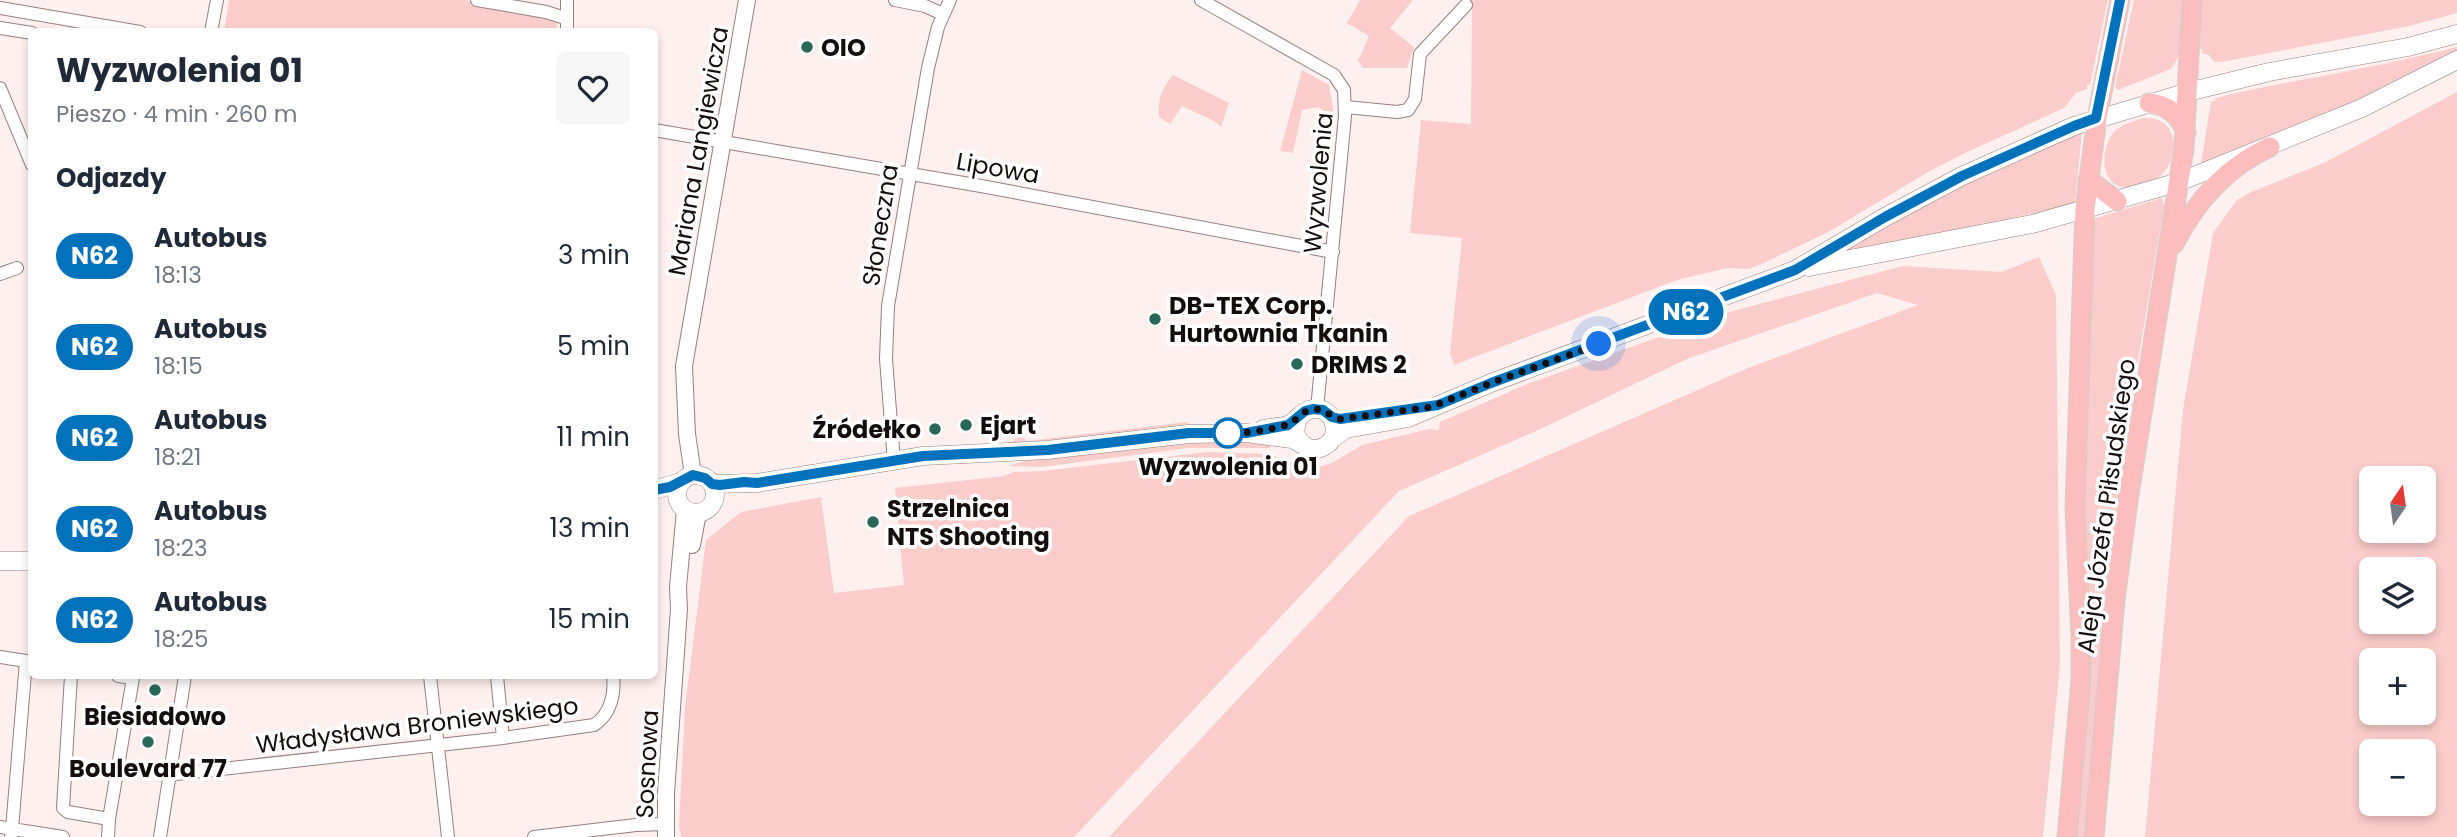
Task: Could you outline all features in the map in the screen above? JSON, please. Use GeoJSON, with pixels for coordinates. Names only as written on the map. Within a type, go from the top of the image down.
{"type":"FeatureCollection","features":[{"type":"Feature","properties":{"kind":"main road"},"geometry":{"type":"LineString","coordinates":[[2117,201],[2088,179],[2096,118],[2120,0]]}},
{"type":"Feature","properties":{"kind":"main road"},"geometry":{"type":"LineString","coordinates":[[2179,182],[2186,134],[2192,0]]}},
{"type":"Feature","properties":{"kind":"main road"},"geometry":{"type":"LineString","coordinates":[[1795,270],[1962,176],[2096,118],[2270,72],[2408,47],[2457,34]]}},
{"type":"Feature","properties":{"kind":"main road"},"geometry":{"type":"LineString","coordinates":[[712,484],[757,483],[824,470],[894,462],[923,465],[1018,458],[1048,450],[1189,433],[1246,433],[1292,439],[1309,448],[1318,449],[1346,429],[1398,421],[1491,383],[1795,270],[1982,235],[2117,201],[2179,182],[2362,108],[2457,60]]}},
{"type":"Feature","properties":{"kind":"main road"},"geometry":{"type":"LineString","coordinates":[[2149,103],[2163,106],[2174,113],[2186,134]]}},
{"type":"Feature","properties":{"kind":"main road"},"geometry":{"type":"LineString","coordinates":[[2165,267],[2181,231],[2203,198],[2236,165],[2270,147]]}},
{"type":"Feature","properties":{"kind":"main road","name":"Aleja Józefa Piłsudskiego"},"geometry":{"type":"LineString","coordinates":[[2067,837],[2081,680],[2076,509],[2088,179]]}},
{"type":"Feature","properties":{"kind":"main road","name":"Aleja Józefa Piłsudskiego"},"geometry":{"type":"LineString","coordinates":[[2094,837],[2115,600],[2126,514],[2179,182]]}},
{"type":"Feature","properties":{"kind":"main road"},"geometry":{"type":"LineString","coordinates":[[1246,433],[1288,425],[1309,409],[1344,419],[1431,407]]}},
{"type":"Feature","properties":{"kind":"main road"},"geometry":{"type":"LineString","coordinates":[[1324,413],[1335,428],[1333,438]]}},
{"type":"Feature","properties":{"kind":"main road"},"geometry":{"type":"LineString","coordinates":[[1298,417],[1295,432],[1301,443]]}},
{"type":"Feature","properties":{"kind":"main road"},"geometry":{"type":"LineString","coordinates":[[658,489],[687,479],[705,478],[712,484],[715,493],[694,508]]}},
{"type":"Feature","properties":{"kind":"main road"},"geometry":{"type":"LineString","coordinates":[[687,479],[677,492],[694,508]]}},
{"type":"Feature","properties":{"kind":"main road"},"geometry":{"type":"LineString","coordinates":[[658,501],[694,508],[757,483]]}},
{"type":"Feature","properties":{"kind":"main road"},"geometry":{"type":"LineString","coordinates":[[0,561],[28,561]]}},
{"type":"Feature","properties":{"kind":"street"},"geometry":{"type":"LineString","coordinates":[[212,28],[217,0]]}},
{"type":"Feature","properties":{"kind":"street"},"geometry":{"type":"LineString","coordinates":[[477,0],[500,2],[565,18]]}},
{"type":"Feature","properties":{"kind":"street"},"geometry":{"type":"LineString","coordinates":[[566,28],[567,0]]}},
{"type":"Feature","properties":{"kind":"street","name":"Mariana Langiewicza"},"geometry":{"type":"LineString","coordinates":[[687,479],[684,366],[747,0]]}},
{"type":"Feature","properties":{"kind":"street"},"geometry":{"type":"LineString","coordinates":[[895,0],[925,6],[943,14]]}},
{"type":"Feature","properties":{"kind":"street","name":"Słoneczna"},"geometry":{"type":"LineString","coordinates":[[894,462],[886,329],[923,92],[933,41],[950,0]]}},
{"type":"Feature","properties":{"kind":"street","name":"Wyzwolenia"},"geometry":{"type":"LineString","coordinates":[[1201,0],[1334,75],[1344,89],[1346,107],[1333,252],[1324,413]]}},
{"type":"Feature","properties":{"kind":"street"},"geometry":{"type":"LineString","coordinates":[[1346,107],[1397,112],[1408,110],[1415,99],[1420,54],[1466,5]]}},
{"type":"Feature","properties":{"kind":"street"},"geometry":{"type":"LineString","coordinates":[[0,8],[117,28]]}},
{"type":"Feature","properties":{"kind":"street"},"geometry":{"type":"LineString","coordinates":[[0,28],[28,32]]}},
{"type":"Feature","properties":{"kind":"street"},"geometry":{"type":"LineString","coordinates":[[0,88],[28,155]]}},
{"type":"Feature","properties":{"kind":"street","name":"Lipowa"},"geometry":{"type":"LineString","coordinates":[[658,131],[1333,252]]}},
{"type":"Feature","properties":{"kind":"street"},"geometry":{"type":"LineString","coordinates":[[0,274],[17,268]]}},
{"type":"Feature","properties":{"kind":"street","name":"Sosnowa"},"geometry":{"type":"LineString","coordinates":[[666,831],[678,587],[694,508]]}},
{"type":"Feature","properties":{"kind":"street"},"geometry":{"type":"LineString","coordinates":[[0,657],[28,662]]}},
{"type":"Feature","properties":{"kind":"street"},"geometry":{"type":"LineString","coordinates":[[28,670],[8,831],[63,837]]}},
{"type":"Feature","properties":{"kind":"street"},"geometry":{"type":"LineString","coordinates":[[71,679],[63,808],[68,813],[109,819]]}},
{"type":"Feature","properties":{"kind":"street"},"geometry":{"type":"LineString","coordinates":[[108,837],[134,679]]}},
{"type":"Feature","properties":{"kind":"street"},"geometry":{"type":"LineString","coordinates":[[160,837],[185,679]]}},
{"type":"Feature","properties":{"kind":"street"},"geometry":{"type":"LineString","coordinates":[[430,679],[448,837]]}},
{"type":"Feature","properties":{"kind":"street"},"geometry":{"type":"LineString","coordinates":[[496,679],[503,738]]}},
{"type":"Feature","properties":{"kind":"street","name":"Władysława Broniewskiego"},"geometry":{"type":"LineString","coordinates":[[170,773],[503,738],[594,725],[599,722],[612,699],[613,679]]}},
{"type":"Feature","properties":{"kind":"street"},"geometry":{"type":"LineString","coordinates":[[534,837],[636,825],[646,831],[666,831]]}},
{"type":"Feature","properties":{"kind":"shaded area"},"geometry":{"type":"Polygon","coordinates":[[[229,0],[465,0],[546,14],[557,22],[556,28],[225,28],[229,0]]]}},
{"type":"Feature","properties":{"kind":"shaded area"},"geometry":{"type":"Polygon","coordinates":[[[1360,0],[1413,0],[1390,28],[1414,47],[1407,68],[1363,68],[1358,61],[1369,36],[1347,23],[1360,0]]]}},
{"type":"Feature","properties":{"kind":"shaded area"},"geometry":{"type":"Polygon","coordinates":[[[1466,0],[2108,0],[2090,85],[2076,93],[2064,108],[1928,172],[1830,231],[1762,264],[1748,269],[1727,268],[1677,280],[1454,365],[1450,353],[1462,238],[1410,233],[1421,120],[1471,124],[1472,6],[1466,0]]]}},
{"type":"Feature","properties":{"kind":"shaded area"},"geometry":{"type":"Polygon","coordinates":[[[2134,0],[2186,0],[2180,54],[2171,69],[2118,90],[2115,87],[2134,0]]]}},
{"type":"Feature","properties":{"kind":"shaded area"},"geometry":{"type":"Polygon","coordinates":[[[2199,0],[2457,0],[2457,13],[2409,26],[2222,62],[2213,61],[2209,55],[2202,53],[2202,49],[2198,49],[2199,0]]]}},
{"type":"Feature","properties":{"kind":"shaded area"},"geometry":{"type":"Polygon","coordinates":[[[2457,47],[2457,53],[2339,111],[2201,163],[2211,102],[2216,100],[2215,98],[2457,47]]]}},
{"type":"Feature","properties":{"kind":"shaded area"},"geometry":{"type":"Polygon","coordinates":[[[1302,70],[1329,85],[1335,121],[1319,107],[1302,110],[1293,153],[1280,151],[1302,70]]]}},
{"type":"Feature","properties":{"kind":"shaded area"},"geometry":{"type":"Polygon","coordinates":[[[1173,75],[1229,103],[1221,127],[1182,106],[1170,124],[1159,117],[1161,94],[1173,75]]]}},
{"type":"Feature","properties":{"kind":"shaded area"},"geometry":{"type":"Polygon","coordinates":[[[2457,92],[2457,837],[2145,837],[2183,410],[2213,233],[2237,200],[2326,162],[2457,92]]]}},
{"type":"Feature","properties":{"kind":"shaded area"},"geometry":{"type":"Polygon","coordinates":[[[2144,118],[2163,123],[2173,136],[2170,164],[2157,178],[2149,182],[2139,186],[2120,186],[2112,182],[2107,175],[2106,147],[2115,131],[2144,118]]]}},
{"type":"Feature","properties":{"kind":"shaded area"},"geometry":{"type":"Polygon","coordinates":[[[2082,132],[2075,203],[1987,224],[1847,250],[1978,177],[2082,132]]]}},
{"type":"Feature","properties":{"kind":"shaded area"},"geometry":{"type":"Polygon","coordinates":[[[2162,198],[2164,206],[2136,374],[2087,837],[2075,837],[2094,225],[2096,218],[2162,198]]]}},
{"type":"Feature","properties":{"kind":"shaded area"},"geometry":{"type":"Polygon","coordinates":[[[2039,257],[2056,295],[2060,664],[2043,837],[1109,837],[1409,516],[1748,368],[1918,305],[1877,293],[1687,359],[1534,432],[1399,491],[1074,837],[682,837],[679,828],[685,708],[706,540],[741,512],[821,497],[834,593],[904,585],[895,488],[1004,476],[1013,472],[1208,452],[1268,454],[1305,466],[1319,467],[1332,463],[1362,445],[1429,429],[1439,430],[1440,422],[1527,384],[1729,312],[1903,266],[2001,272],[2039,257]]]}},
{"type":"Feature","properties":{"kind":"shaded area"},"geometry":{"type":"Polygon","coordinates":[[[1187,422],[1188,425],[1047,444],[1012,444],[1021,436],[1027,441],[1187,422]]]}},
{"type":"Feature","properties":{"kind":"shaded area"},"geometry":{"type":"Polygon","coordinates":[[[1180,440],[1271,441],[1270,448],[1188,448],[1042,467],[1008,466],[1031,459],[1180,440]]]}},
{"type":"Feature","properties":{"kind":"bus line","name":"N62"},"geometry":{"type":"LineString","coordinates":[[658,489],[670,487],[693,475],[720,485],[757,483],[923,456],[1048,450],[1189,433],[1246,433],[1288,425],[1309,409],[1323,410],[1340,419],[1438,405],[1795,270],[1962,176],[2096,118],[2120,0]]}},
{"type":"Feature","properties":{"kind":"place","name":"OIO"},"geometry":{"type":"Point","coordinates":[807,47]}},
{"type":"Feature","properties":{"kind":"place","name":"DB-TEX Corp. Hurtownia Tkanin"},"geometry":{"type":"Point","coordinates":[1155,319]}},
{"type":"Feature","properties":{"kind":"place","name":"DRIMS 2"},"geometry":{"type":"Point","coordinates":[1297,364]}},
{"type":"Feature","properties":{"kind":"place","name":"Ejart"},"geometry":{"type":"Point","coordinates":[966,425]}},
{"type":"Feature","properties":{"kind":"place","name":"Źródełko"},"geometry":{"type":"Point","coordinates":[935,429]}},
{"type":"Feature","properties":{"kind":"place","name":"Wyzwolenia 01"},"geometry":{"type":"Point","coordinates":[1228,433]}},
{"type":"Feature","properties":{"kind":"place","name":"Strzelnica NTS Shooting"},"geometry":{"type":"Point","coordinates":[873,522]}},
{"type":"Feature","properties":{"kind":"place","name":"Biesiadowo"},"geometry":{"type":"Point","coordinates":[155,690]}},
{"type":"Feature","properties":{"kind":"place","name":"Boulevard 77"},"geometry":{"type":"Point","coordinates":[148,742]}},
{"type":"Feature","properties":{"kind":"route"},"geometry":{"type":"LineString","coordinates":[[1228,433],[1225,433],[1246,433],[1288,425],[1309,409],[1323,410],[1340,419],[1431,407],[1599,344]]}}]}
